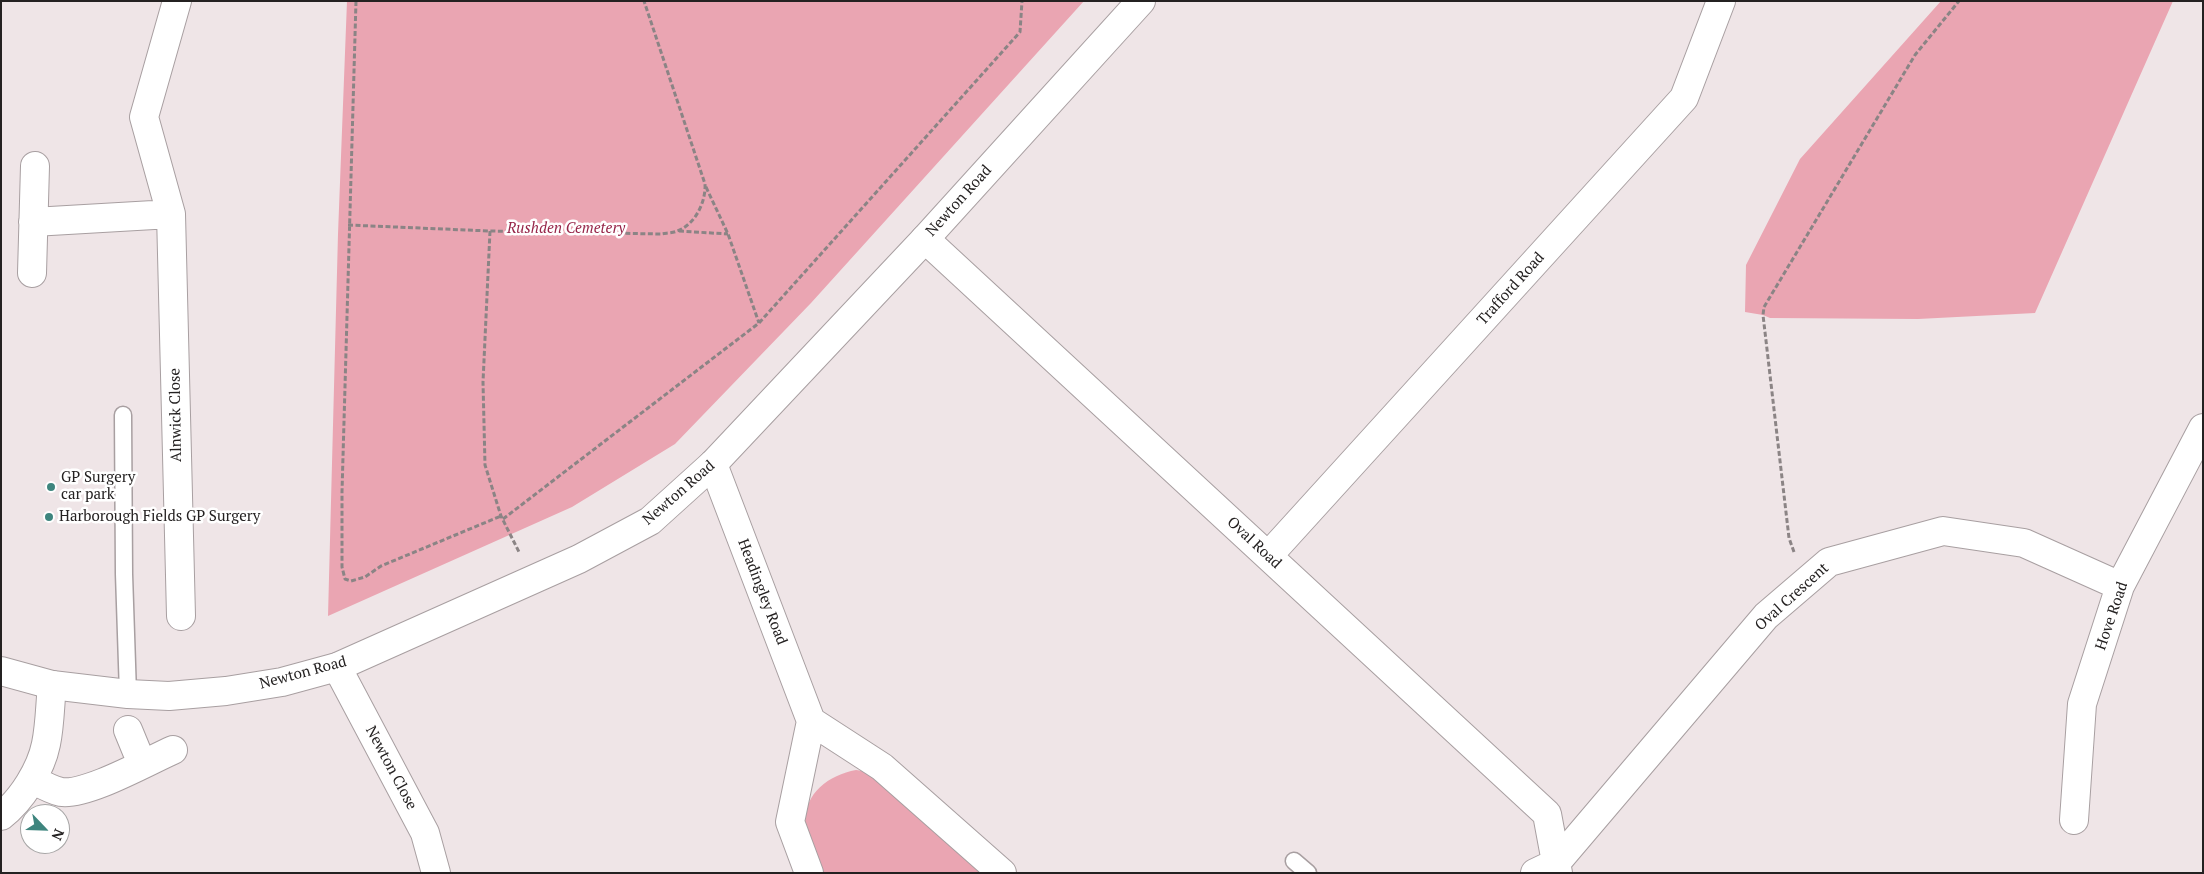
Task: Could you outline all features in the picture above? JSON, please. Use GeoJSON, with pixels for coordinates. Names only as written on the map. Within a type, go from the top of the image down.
{"type":"FeatureCollection","features":[{"type":"Feature","properties":{"kind":"street","name":"Alnwick Close"},"geometry":{"type":"LineString","coordinates":[[177,1],[144,117],[171,214],[181,616]]}},
{"type":"Feature","properties":{"kind":"street","name":"Newton Road"},"geometry":{"type":"LineString","coordinates":[[1,671],[52,685],[128,694],[169,696],[226,691],[282,682],[337,667],[579,559],[650,521],[713,464],[925,239],[1141,1]]}},
{"type":"Feature","properties":{"kind":"street","name":"Trafford Road"},"geometry":{"type":"LineString","coordinates":[[1268,556],[1684,98],[1721,1]]}},
{"type":"Feature","properties":{"kind":"street"},"geometry":{"type":"LineString","coordinates":[[32,273],[35,166]]}},
{"type":"Feature","properties":{"kind":"street"},"geometry":{"type":"LineString","coordinates":[[33,222],[171,214]]}},
{"type":"Feature","properties":{"kind":"street","name":"Oval Road"},"geometry":{"type":"LineString","coordinates":[[925,239],[1547,814],[1550,869]]}},
{"type":"Feature","properties":{"kind":"street","name":"Hove Road"},"geometry":{"type":"LineString","coordinates":[[2074,820],[2082,704],[2120,586],[2203,428]]}},
{"type":"Feature","properties":{"kind":"street","name":"Headingley Road"},"geometry":{"type":"LineString","coordinates":[[713,464],[811,721]]}},
{"type":"Feature","properties":{"kind":"street","name":"Oval Crescent"},"geometry":{"type":"LineString","coordinates":[[1550,869],[1766,616],[1828,562],[1943,531],[2024,543],[2120,586]]}},
{"type":"Feature","properties":{"kind":"street","name":"Newton Close"},"geometry":{"type":"LineString","coordinates":[[337,667],[426,833],[436,873]]}},
{"type":"Feature","properties":{"kind":"street"},"geometry":{"type":"LineString","coordinates":[[1,816],[21,796],[32,779],[46,745],[52,685]]}},
{"type":"Feature","properties":{"kind":"street"},"geometry":{"type":"LineString","coordinates":[[809,873],[790,822],[811,721],[882,767],[1002,873]]}},
{"type":"Feature","properties":{"kind":"street"},"geometry":{"type":"LineString","coordinates":[[128,730],[142,764]]}},
{"type":"Feature","properties":{"kind":"street"},"geometry":{"type":"LineString","coordinates":[[32,779],[54,790],[71,792],[83,790],[173,750]]}},
{"type":"Feature","properties":{"kind":"lane"},"geometry":{"type":"LineString","coordinates":[[123,415],[124,574],[128,694]]}},
{"type":"Feature","properties":{"kind":"lane"},"geometry":{"type":"LineString","coordinates":[[1294,861],[1308,873]]}},
{"type":"Feature","properties":{"kind":"path"},"geometry":{"type":"LineString","coordinates":[[356,1],[348,225],[342,492],[342,567],[345,579],[351,581],[364,577],[381,566],[502,518],[759,323],[1020,32],[1022,1]]}},
{"type":"Feature","properties":{"kind":"path"},"geometry":{"type":"LineString","coordinates":[[644,1],[705,184],[728,234],[759,323]]}},
{"type":"Feature","properties":{"kind":"path"},"geometry":{"type":"LineString","coordinates":[[1805,583],[1789,538],[1763,315],[1764,307],[1915,55],[1958,1]]}},
{"type":"Feature","properties":{"kind":"path"},"geometry":{"type":"LineString","coordinates":[[677,231],[689,224],[697,214],[702,203],[705,184]]}},
{"type":"Feature","properties":{"kind":"path"},"geometry":{"type":"LineString","coordinates":[[348,225],[490,231],[661,234],[677,231],[728,234]]}},
{"type":"Feature","properties":{"kind":"path"},"geometry":{"type":"LineString","coordinates":[[490,231],[483,382],[485,465],[502,518],[532,580]]}},
{"type":"Feature","properties":{"kind":"green space","name":"Rushden Cemetery"},"geometry":{"type":"Polygon","coordinates":[[[347,1],[1084,1],[811,303],[675,444],[572,507],[328,616],[338,234],[347,1]]]}},
{"type":"Feature","properties":{"kind":"green space"},"geometry":{"type":"Polygon","coordinates":[[[1941,1],[2173,1],[2035,313],[1918,319],[1770,318],[1745,312],[1746,265],[1800,159],[1941,1]]]}},
{"type":"Feature","properties":{"kind":"green space"},"geometry":{"type":"Polygon","coordinates":[[[856,770],[870,772],[990,873],[818,873],[805,830],[806,813],[809,803],[820,787],[828,781],[846,772],[856,770]]]}},
{"type":"Feature","properties":{"kind":"place","name":"GP Surgery car park"},"geometry":{"type":"Point","coordinates":[51,487]}},
{"type":"Feature","properties":{"kind":"place","name":"Harborough Fields GP Surgery"},"geometry":{"type":"Point","coordinates":[49,517]}}]}
